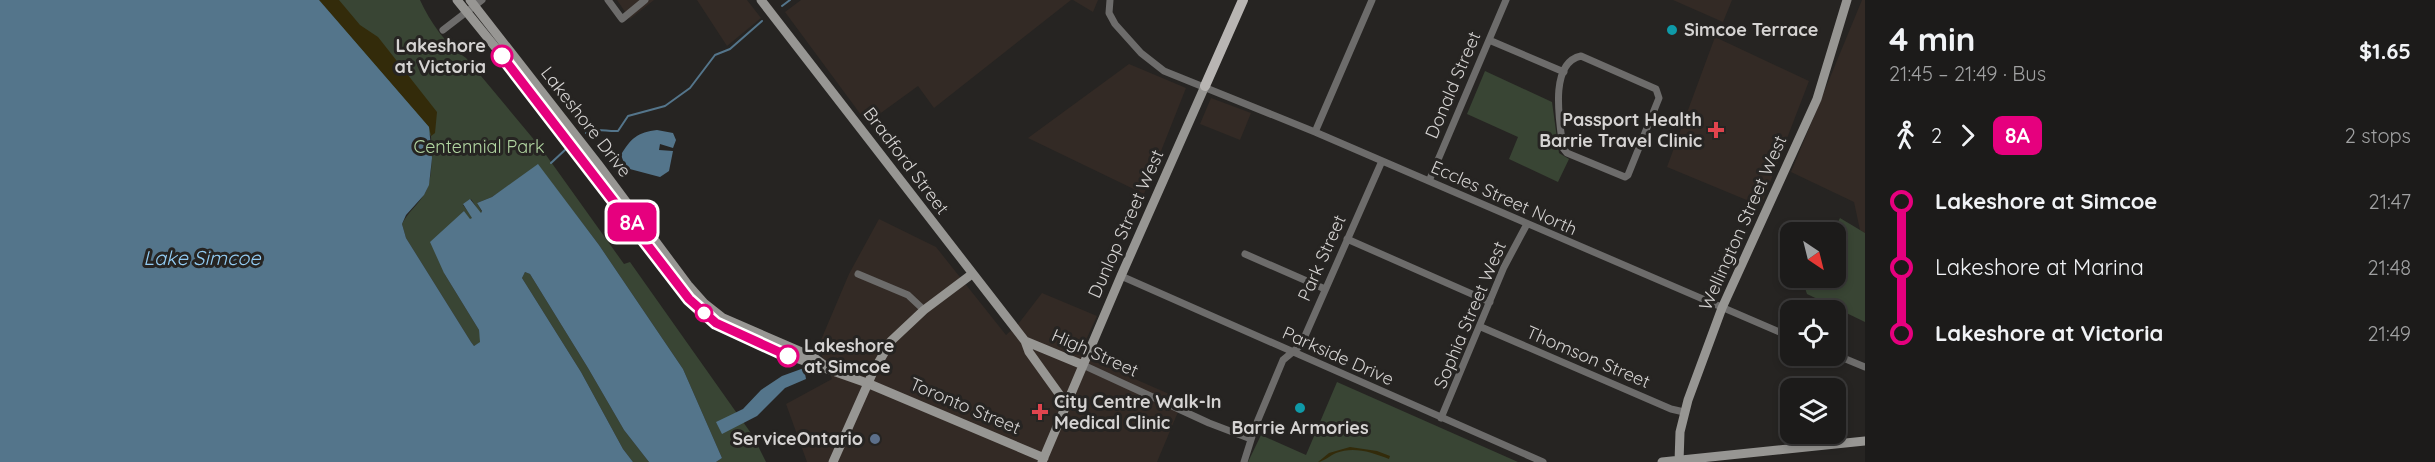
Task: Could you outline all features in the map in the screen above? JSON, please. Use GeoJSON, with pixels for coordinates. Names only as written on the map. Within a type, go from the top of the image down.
{"type":"FeatureCollection","features":[{"type":"Feature","properties":{"kind":"main road"},"geometry":{"type":"LineString","coordinates":[[457,0],[473,4],[538,100],[689,299],[719,320]]}},
{"type":"Feature","properties":{"kind":"main road","name":"Bradford Street"},"geometry":{"type":"LineString","coordinates":[[761,0],[1025,341],[1029,352],[1067,405]]}},
{"type":"Feature","properties":{"kind":"main road","name":"Dunlop Street West"},"geometry":{"type":"LineString","coordinates":[[1046,461],[1120,276],[1243,0]]}},
{"type":"Feature","properties":{"kind":"main road","name":"Wellington Street West"},"geometry":{"type":"LineString","coordinates":[[1679,461],[1680,432],[1684,412],[1722,308],[1817,99],[1847,0]]}},
{"type":"Feature","properties":{"kind":"main road","name":"Lakeshore Drive"},"geometry":{"type":"LineString","coordinates":[[473,4],[598,164],[688,285],[719,320]]}},
{"type":"Feature","properties":{"kind":"main road"},"geometry":{"type":"LineString","coordinates":[[833,462],[867,383],[891,341],[924,310],[972,274]]}},
{"type":"Feature","properties":{"kind":"main road","name":"Toronto Street"},"geometry":{"type":"LineString","coordinates":[[719,320],[813,357],[831,369],[1046,461]]}},
{"type":"Feature","properties":{"kind":"main road","name":"High Street"},"geometry":{"type":"LineString","coordinates":[[1025,341],[1083,365]]}},
{"type":"Feature","properties":{"kind":"main road"},"geometry":{"type":"LineString","coordinates":[[1662,462],[1865,441]]}},
{"type":"Feature","properties":{"kind":"street"},"geometry":{"type":"LineString","coordinates":[[608,0],[622,19],[645,0]]}},
{"type":"Feature","properties":{"kind":"street","name":"Eccles Street North"},"geometry":{"type":"LineString","coordinates":[[1110,0],[1110,14],[1121,32],[1156,65],[1175,76],[1205,86],[1382,160],[1780,332]]}},
{"type":"Feature","properties":{"kind":"street"},"geometry":{"type":"LineString","coordinates":[[1315,132],[1372,0]]}},
{"type":"Feature","properties":{"kind":"street","name":"Donald Street"},"geometry":{"type":"LineString","coordinates":[[1429,181],[1506,0]]}},
{"type":"Feature","properties":{"kind":"street"},"geometry":{"type":"LineString","coordinates":[[443,30],[473,4]]}},
{"type":"Feature","properties":{"kind":"street"},"geometry":{"type":"LineString","coordinates":[[1489,40],[1564,72]]}},
{"type":"Feature","properties":{"kind":"street"},"geometry":{"type":"LineString","coordinates":[[1581,56],[1656,89],[1659,98],[1628,175],[1625,177],[1564,151],[1557,99],[1564,72],[1570,61],[1581,56]]}},
{"type":"Feature","properties":{"kind":"street","name":"Park Street"},"geometry":{"type":"LineString","coordinates":[[1244,462],[1283,360],[1301,345],[1382,160]]}},
{"type":"Feature","properties":{"kind":"street","name":"Sophia Street West"},"geometry":{"type":"LineString","coordinates":[[1441,418],[1504,267],[1527,224]]}},
{"type":"Feature","properties":{"kind":"street"},"geometry":{"type":"LineString","coordinates":[[1347,239],[1490,302]]}},
{"type":"Feature","properties":{"kind":"street"},"geometry":{"type":"LineString","coordinates":[[1245,254],[1325,289]]}},
{"type":"Feature","properties":{"kind":"street"},"geometry":{"type":"LineString","coordinates":[[858,274],[908,295],[924,310]]}},
{"type":"Feature","properties":{"kind":"street","name":"Parkside Drive"},"geometry":{"type":"LineString","coordinates":[[1120,276],[1543,462]]}},
{"type":"Feature","properties":{"kind":"street","name":"Thomson Street"},"geometry":{"type":"LineString","coordinates":[[1480,327],[1671,409],[1684,412]]}},
{"type":"Feature","properties":{"kind":"street"},"geometry":{"type":"LineString","coordinates":[[1846,360],[1865,368]]}},
{"type":"Feature","properties":{"kind":"street","name":"High Street"},"geometry":{"type":"LineString","coordinates":[[1083,365],[1209,423],[1251,439]]}},
{"type":"Feature","properties":{"kind":"shaded area"},"geometry":{"type":"Polygon","coordinates":[[[617,0],[654,0],[630,19],[617,0]]]}},
{"type":"Feature","properties":{"kind":"shaded area"},"geometry":{"type":"Polygon","coordinates":[[[697,0],[747,0],[761,18],[727,46],[697,0]]]}},
{"type":"Feature","properties":{"kind":"shaded area"},"geometry":{"type":"Polygon","coordinates":[[[801,0],[1071,0],[934,108],[918,86],[867,123],[785,12],[801,0]]]}},
{"type":"Feature","properties":{"kind":"shaded area"},"geometry":{"type":"Polygon","coordinates":[[[1073,0],[1098,0],[1093,12],[1073,0]]]}},
{"type":"Feature","properties":{"kind":"shaded area"},"geometry":{"type":"Polygon","coordinates":[[[1673,0],[1732,0],[1723,22],[1673,0]]]}},
{"type":"Feature","properties":{"kind":"shaded area"},"geometry":{"type":"Polygon","coordinates":[[[1862,0],[1865,0],[1865,233],[1860,230],[1854,202],[1791,172],[1862,0]]]}},
{"type":"Feature","properties":{"kind":"shaded area"},"geometry":{"type":"Polygon","coordinates":[[[1715,37],[1809,81],[1761,206],[1667,167],[1715,37]]]}},
{"type":"Feature","properties":{"kind":"shaded area"},"geometry":{"type":"Polygon","coordinates":[[[1129,64],[1186,88],[1144,194],[1028,138],[1129,64]]]}},
{"type":"Feature","properties":{"kind":"shaded area"},"geometry":{"type":"Polygon","coordinates":[[[1211,98],[1251,113],[1240,140],[1200,124],[1211,98]]]}},
{"type":"Feature","properties":{"kind":"shaded area"},"geometry":{"type":"Polygon","coordinates":[[[879,219],[936,247],[1006,335],[1019,323],[1042,293],[1097,316],[1080,353],[1183,400],[1157,462],[807,462],[786,404],[832,379],[818,347],[849,274],[879,219]]]}},
{"type":"Feature","properties":{"kind":"green space","name":"Centennial Park"},"geometry":{"type":"Polygon","coordinates":[[[319,0],[420,0],[439,32],[466,58],[541,148],[624,264],[630,262],[753,436],[766,462],[716,462],[722,458],[683,369],[599,245],[538,165],[492,197],[477,203],[482,212],[480,213],[471,199],[463,205],[473,218],[470,220],[464,211],[444,273],[479,330],[481,342],[474,346],[406,238],[402,224],[428,187],[431,136],[319,0]]]}},
{"type":"Feature","properties":{"kind":"green space"},"geometry":{"type":"Polygon","coordinates":[[[1485,71],[1552,102],[1559,153],[1569,159],[1558,182],[1509,159],[1518,137],[1467,114],[1485,71]]]}},
{"type":"Feature","properties":{"kind":"green space"},"geometry":{"type":"Polygon","coordinates":[[[1840,218],[1865,233],[1865,322],[1846,313],[1846,300],[1819,300],[1807,294],[1805,288],[1846,288],[1846,222],[1838,222],[1840,218]]]}},
{"type":"Feature","properties":{"kind":"green space"},"geometry":{"type":"Polygon","coordinates":[[[525,272],[530,274],[624,430],[649,462],[633,462],[623,449],[581,372],[522,278],[525,272]]]}},
{"type":"Feature","properties":{"kind":"green space"},"geometry":{"type":"Polygon","coordinates":[[[1337,382],[1518,462],[1248,462],[1261,435],[1306,455],[1337,382]]]}},
{"type":"Feature","properties":{"kind":"sand"},"geometry":{"type":"Polygon","coordinates":[[[319,0],[339,0],[360,25],[378,37],[437,112],[435,133],[431,136],[429,127],[319,0]]]}},
{"type":"Feature","properties":{"kind":"sand"},"geometry":{"type":"Polygon","coordinates":[[[1350,447],[1377,451],[1390,456],[1389,459],[1369,452],[1349,450],[1336,453],[1318,462],[1329,453],[1350,447]]]}},
{"type":"Feature","properties":{"kind":"water","name":"Lake Simcoe"},"geometry":{"type":"Polygon","coordinates":[[[0,0],[319,0],[429,127],[432,158],[429,185],[424,195],[406,215],[402,224],[406,238],[474,346],[480,342],[479,330],[444,273],[430,242],[464,211],[470,219],[472,218],[463,204],[470,199],[481,213],[477,203],[492,197],[538,164],[599,245],[683,369],[722,458],[716,462],[649,462],[624,430],[530,274],[525,272],[522,278],[581,372],[623,449],[633,462],[0,462],[0,0]]]}},
{"type":"Feature","properties":{"kind":"water"},"geometry":{"type":"Polygon","coordinates":[[[657,130],[673,133],[676,140],[673,148],[660,144],[659,150],[673,151],[669,171],[660,177],[626,168],[621,155],[628,145],[635,137],[657,130]]]}},
{"type":"Feature","properties":{"kind":"water"},"geometry":{"type":"Polygon","coordinates":[[[804,368],[806,379],[785,388],[757,416],[722,434],[716,422],[743,409],[761,390],[782,376],[804,368]]]}},
{"type":"Feature","properties":{"kind":"waterway"},"geometry":{"type":"LineString","coordinates":[[782,6],[790,0]]}},
{"type":"Feature","properties":{"kind":"waterway"},"geometry":{"type":"LineString","coordinates":[[586,133],[597,130],[618,131],[628,116],[665,106],[690,88],[715,55],[730,49],[762,21]]}},
{"type":"Feature","properties":{"kind":"waterway"},"geometry":{"type":"LineString","coordinates":[[551,163],[566,149]]}},
{"type":"Feature","properties":{"kind":"bus line","name":"8A"},"geometry":{"type":"LineString","coordinates":[[502,56],[550,115],[689,299],[716,323],[788,356]]}},
{"type":"Feature","properties":{"kind":"place","name":"Simcoe Terrace"},"geometry":{"type":"Point","coordinates":[1672,30]}},
{"type":"Feature","properties":{"kind":"place","name":"Lakeshore at Victoria"},"geometry":{"type":"Point","coordinates":[502,56]}},
{"type":"Feature","properties":{"kind":"place","name":"Passport Health Barrie Travel Clinic"},"geometry":{"type":"Point","coordinates":[1716,130]}},
{"type":"Feature","properties":{"kind":"place","name":"Lakeshore at Simcoe"},"geometry":{"type":"Point","coordinates":[788,356]}},
{"type":"Feature","properties":{"kind":"place","name":"Barrie Armories"},"geometry":{"type":"Point","coordinates":[1300,408]}},
{"type":"Feature","properties":{"kind":"place","name":"City Centre Walk-In Medical Clinic"},"geometry":{"type":"Point","coordinates":[1040,412]}},
{"type":"Feature","properties":{"kind":"place","name":"ServiceOntario"},"geometry":{"type":"Point","coordinates":[875,439]}}]}
